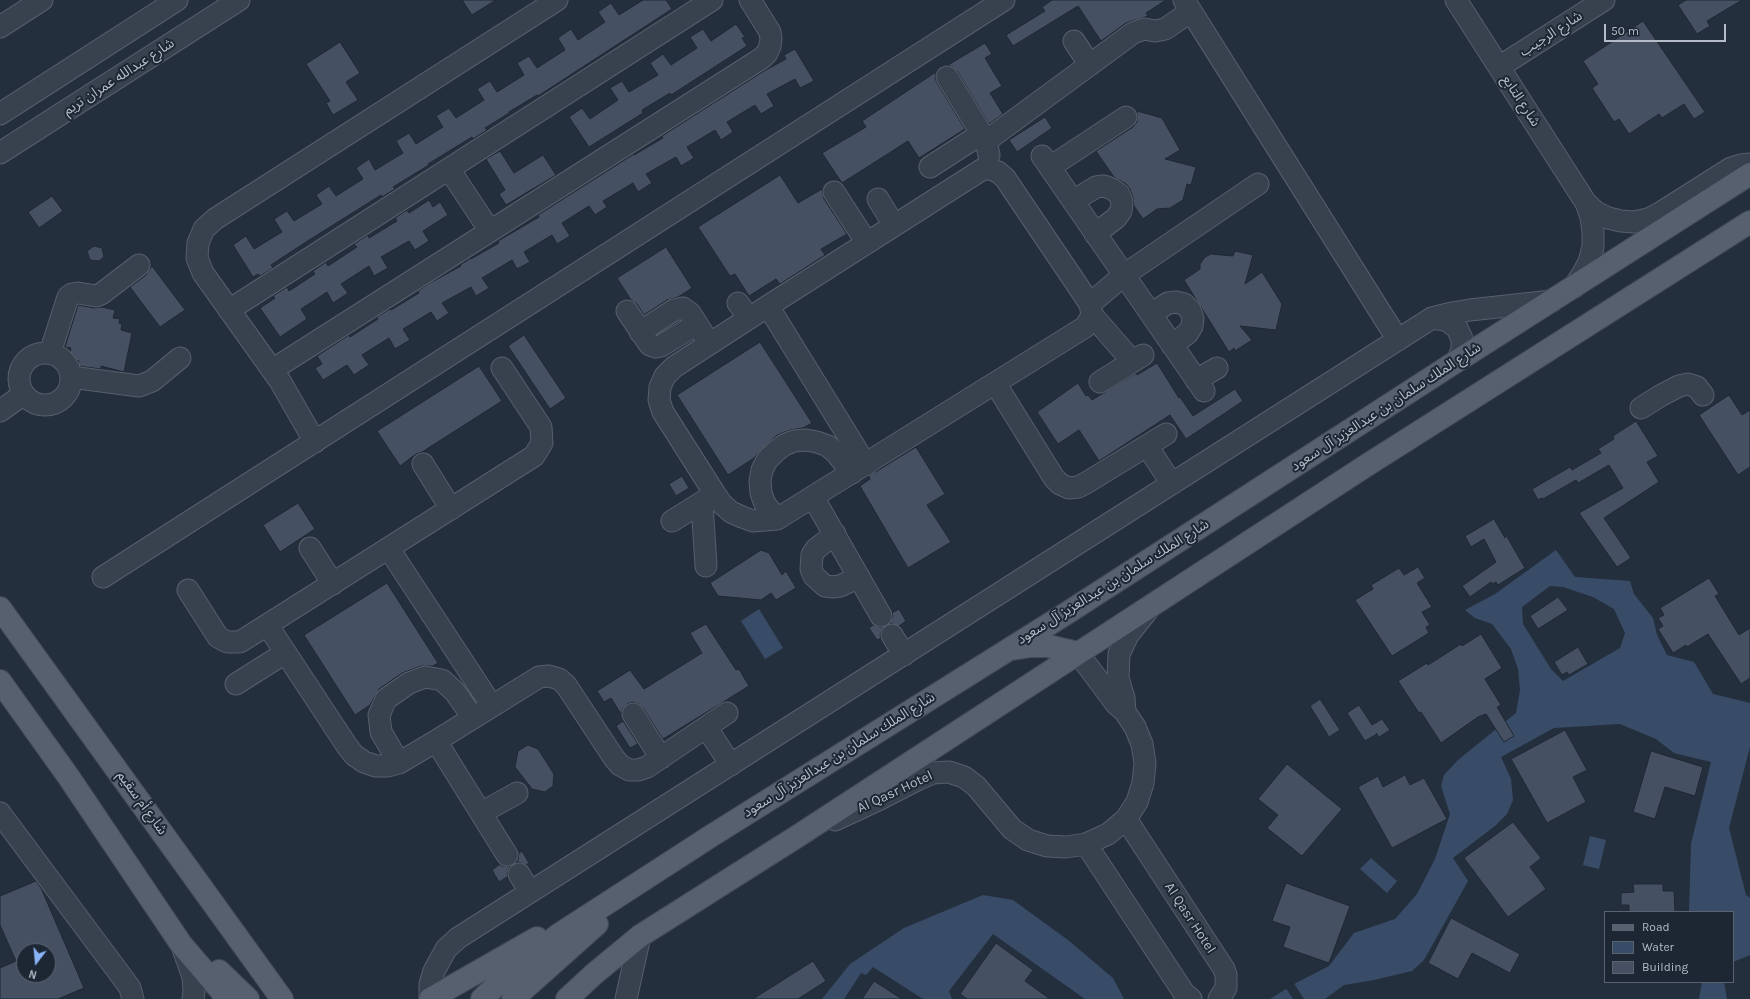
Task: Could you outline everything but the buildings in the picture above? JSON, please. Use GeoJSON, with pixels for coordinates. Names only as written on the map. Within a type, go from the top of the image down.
{"type":"FeatureCollection","features":[{"type":"Feature","properties":{"kind":"main road","name":"شارع الملك سلمان بن عبدالعزيز آل سعود"},"geometry":{"type":"LineString","coordinates":[[482,999],[501,981],[558,934],[1000,653],[1067,613],[1750,174]]}},
{"type":"Feature","properties":{"kind":"main road"},"geometry":{"type":"LineString","coordinates":[[567,999],[594,974],[640,936],[801,834],[1364,466],[1750,222]]}},
{"type":"Feature","properties":{"kind":"main road","name":"شارع أم سقيم"},"geometry":{"type":"LineString","coordinates":[[0,608],[282,999]]}},
{"type":"Feature","properties":{"kind":"main road"},"geometry":{"type":"LineString","coordinates":[[1000,653],[1016,648],[1048,646],[1078,653]]}},
{"type":"Feature","properties":{"kind":"main road"},"geometry":{"type":"LineString","coordinates":[[0,681],[68,776],[181,944],[215,999]]}},
{"type":"Feature","properties":{"kind":"main road"},"geometry":{"type":"LineString","coordinates":[[430,999],[677,858]]}},
{"type":"Feature","properties":{"kind":"main road"},"geometry":{"type":"LineString","coordinates":[[513,999],[574,943],[677,858]]}},
{"type":"Feature","properties":{"kind":"main road"},"geometry":{"type":"LineString","coordinates":[[181,944],[228,999]]}},
{"type":"Feature","properties":{"kind":"main road"},"geometry":{"type":"LineString","coordinates":[[181,944],[217,970],[248,999]]}},
{"type":"Feature","properties":{"kind":"main road"},"geometry":{"type":"LineString","coordinates":[[255,961],[301,999]]}},
{"type":"Feature","properties":{"kind":"street"},"geometry":{"type":"LineString","coordinates":[[0,27],[42,0]]}},
{"type":"Feature","properties":{"kind":"street"},"geometry":{"type":"LineString","coordinates":[[0,114],[177,0]]}},
{"type":"Feature","properties":{"kind":"street","name":"شارع عبدالله عمران تريم"},"geometry":{"type":"LineString","coordinates":[[0,153],[238,0]]}},
{"type":"Feature","properties":{"kind":"street"},"geometry":{"type":"LineString","coordinates":[[320,438],[300,401],[276,375],[203,273],[197,258],[198,243],[204,230],[215,219],[557,0]]}},
{"type":"Feature","properties":{"kind":"street"},"geometry":{"type":"LineString","coordinates":[[229,310],[712,0]]}},
{"type":"Feature","properties":{"kind":"street"},"geometry":{"type":"LineString","coordinates":[[276,375],[490,231],[762,58],[767,53],[770,46],[770,32],[750,0]]}},
{"type":"Feature","properties":{"kind":"street"},"geometry":{"type":"LineString","coordinates":[[103,577],[1004,0]]}},
{"type":"Feature","properties":{"kind":"street","name":"شارع التابع"},"geometry":{"type":"LineString","coordinates":[[1456,0],[1586,203],[1596,212],[1608,218],[1621,221],[1634,222],[1648,219],[1731,168],[1750,164]]}},
{"type":"Feature","properties":{"kind":"street","name":"شارع الرجيب"},"geometry":{"type":"LineString","coordinates":[[1499,67],[1604,0]]}},
{"type":"Feature","properties":{"kind":"street"},"geometry":{"type":"LineString","coordinates":[[930,167],[983,137],[1090,65],[1138,30],[1160,30],[1187,6],[1398,340]]}},
{"type":"Feature","properties":{"kind":"street"},"geometry":{"type":"LineString","coordinates":[[1074,41],[1090,65]]}},
{"type":"Feature","properties":{"kind":"street"},"geometry":{"type":"LineString","coordinates":[[947,77],[983,137],[990,160],[990,169]]}},
{"type":"Feature","properties":{"kind":"street"},"geometry":{"type":"LineString","coordinates":[[1126,117],[1046,161],[1200,386],[1217,368]]}},
{"type":"Feature","properties":{"kind":"street"},"geometry":{"type":"LineString","coordinates":[[449,169],[490,231]]}},
{"type":"Feature","properties":{"kind":"street"},"geometry":{"type":"LineString","coordinates":[[706,566],[698,500],[659,400],[660,387],[665,376],[674,367],[740,323],[976,172],[990,169],[998,172],[1005,178],[1091,310],[1138,358],[1100,382]]}},
{"type":"Feature","properties":{"kind":"street"},"geometry":{"type":"LineString","coordinates":[[672,521],[698,500],[722,504],[731,512],[754,521],[777,519],[1085,327],[1091,310],[1124,275],[1258,184]]}},
{"type":"Feature","properties":{"kind":"street"},"geometry":{"type":"LineString","coordinates":[[1073,201],[1096,187],[1104,186],[1119,194],[1122,202],[1121,211],[1116,218],[1096,234]]}},
{"type":"Feature","properties":{"kind":"street"},"geometry":{"type":"LineString","coordinates":[[834,192],[867,243]]}},
{"type":"Feature","properties":{"kind":"street"},"geometry":{"type":"LineString","coordinates":[[878,199],[894,225]]}},
{"type":"Feature","properties":{"kind":"street","name":"شارع التابع"},"geometry":{"type":"LineString","coordinates":[[1574,287],[1589,262],[1593,247],[1592,224],[1586,203]]}},
{"type":"Feature","properties":{"kind":"street"},"geometry":{"type":"LineString","coordinates":[[50,353],[68,297],[72,294],[78,293],[96,296],[101,294],[140,265]]}},
{"type":"Feature","properties":{"kind":"street"},"geometry":{"type":"LineString","coordinates":[[430,999],[430,984],[434,972],[446,949],[458,938],[1432,318],[1452,312],[1552,301]]}},
{"type":"Feature","properties":{"kind":"street"},"geometry":{"type":"LineString","coordinates":[[1150,314],[1168,303],[1176,302],[1184,304],[1190,310],[1193,318],[1192,326],[1188,333],[1172,345]]}},
{"type":"Feature","properties":{"kind":"street"},"geometry":{"type":"LineString","coordinates":[[768,306],[859,469]]}},
{"type":"Feature","properties":{"kind":"street"},"geometry":{"type":"LineString","coordinates":[[627,311],[650,346],[661,346],[697,324],[710,344]]}},
{"type":"Feature","properties":{"kind":"street"},"geometry":{"type":"LineString","coordinates":[[1432,318],[1446,320],[1457,328],[1462,339],[1462,350],[1457,361]]}},
{"type":"Feature","properties":{"kind":"street"},"geometry":{"type":"LineString","coordinates":[[40,353],[50,353],[58,356],[70,369],[71,377],[67,393],[60,400],[51,404],[40,404],[31,401],[24,394],[20,384],[20,374],[23,365],[30,357],[40,353]]}},
{"type":"Feature","properties":{"kind":"street"},"geometry":{"type":"LineString","coordinates":[[71,377],[139,386],[152,381],[180,358]]}},
{"type":"Feature","properties":{"kind":"street"},"geometry":{"type":"LineString","coordinates":[[188,590],[218,637],[227,642],[234,643],[246,640],[534,456],[542,443],[541,427],[502,368]]}},
{"type":"Feature","properties":{"kind":"street"},"geometry":{"type":"LineString","coordinates":[[995,383],[1054,478],[1060,484],[1069,488],[1078,487],[1086,483],[1166,434]]}},
{"type":"Feature","properties":{"kind":"street"},"geometry":{"type":"LineString","coordinates":[[1641,408],[1679,386],[1688,384],[1697,387],[1703,395]]}},
{"type":"Feature","properties":{"kind":"street"},"geometry":{"type":"LineString","coordinates":[[0,411],[24,394]]}},
{"type":"Feature","properties":{"kind":"street"},"geometry":{"type":"LineString","coordinates":[[777,519],[764,504],[760,482],[762,470],[767,460],[784,445],[794,441],[806,440],[817,442],[828,446],[836,454],[859,469]]}},
{"type":"Feature","properties":{"kind":"street"},"geometry":{"type":"LineString","coordinates":[[1147,446],[1172,484]]}},
{"type":"Feature","properties":{"kind":"street"},"geometry":{"type":"LineString","coordinates":[[423,464],[451,509]]}},
{"type":"Feature","properties":{"kind":"street"},"geometry":{"type":"LineString","coordinates":[[813,497],[881,616]]}},
{"type":"Feature","properties":{"kind":"street"},"geometry":{"type":"LineString","coordinates":[[835,534],[816,549],[812,555],[811,569],[814,576],[825,586],[833,587],[840,586],[859,577]]}},
{"type":"Feature","properties":{"kind":"street"},"geometry":{"type":"LineString","coordinates":[[310,548],[334,584]]}},
{"type":"Feature","properties":{"kind":"street"},"geometry":{"type":"LineString","coordinates":[[389,548],[492,706]]}},
{"type":"Feature","properties":{"kind":"street","name":"Al Qasr Hotel"},"geometry":{"type":"LineString","coordinates":[[1125,712],[1124,698],[1118,678],[1119,654],[1128,635],[1150,606]]}},
{"type":"Feature","properties":{"kind":"street"},"geometry":{"type":"LineString","coordinates":[[268,626],[354,756],[364,762],[376,766],[388,766],[399,763],[539,677],[554,677],[566,685],[614,758],[620,765],[629,770],[638,770],[647,767],[727,713]]}},
{"type":"Feature","properties":{"kind":"street"},"geometry":{"type":"LineString","coordinates":[[892,635],[904,655]]}},
{"type":"Feature","properties":{"kind":"street"},"geometry":{"type":"LineString","coordinates":[[234,643],[254,673]]}},
{"type":"Feature","properties":{"kind":"street"},"geometry":{"type":"LineString","coordinates":[[236,684],[286,652]]}},
{"type":"Feature","properties":{"kind":"street","name":"Al Qasr Hotel"},"geometry":{"type":"LineString","coordinates":[[801,834],[841,818],[933,773],[949,772],[964,777],[976,786],[1012,829],[1028,840],[1053,846],[1066,847],[1086,844],[1108,834],[1126,818],[1137,802],[1143,783],[1145,763],[1140,739],[1135,728],[1125,712],[1116,704],[1078,653]]}},
{"type":"Feature","properties":{"kind":"street"},"geometry":{"type":"LineString","coordinates":[[399,763],[380,732],[379,715],[386,699],[409,683],[425,677],[442,680],[455,692],[473,718]]}},
{"type":"Feature","properties":{"kind":"street"},"geometry":{"type":"LineString","coordinates":[[633,714],[661,758]]}},
{"type":"Feature","properties":{"kind":"street"},"geometry":{"type":"LineString","coordinates":[[706,727],[731,765]]}},
{"type":"Feature","properties":{"kind":"street"},"geometry":{"type":"LineString","coordinates":[[436,741],[507,855]]}},
{"type":"Feature","properties":{"kind":"street"},"geometry":{"type":"LineString","coordinates":[[481,814],[518,794]]}},
{"type":"Feature","properties":{"kind":"street"},"geometry":{"type":"LineString","coordinates":[[0,813],[125,981],[130,988],[133,999]]}},
{"type":"Feature","properties":{"kind":"street","name":"Al Qasr Hotel"},"geometry":{"type":"LineString","coordinates":[[1126,818],[1224,969],[1226,975],[1226,988],[1219,999]]}},
{"type":"Feature","properties":{"kind":"street"},"geometry":{"type":"LineString","coordinates":[[1086,844],[1184,993],[1191,999]]}},
{"type":"Feature","properties":{"kind":"street"},"geometry":{"type":"LineString","coordinates":[[519,874],[530,892]]}},
{"type":"Feature","properties":{"kind":"street"},"geometry":{"type":"LineString","coordinates":[[626,999],[640,936]]}},
{"type":"Feature","properties":{"kind":"street"},"geometry":{"type":"LineString","coordinates":[[181,944],[193,977],[193,999]]}},
{"type":"Feature","properties":{"kind":"water"},"geometry":{"type":"Polygon","coordinates":[[[1556,550],[1575,577],[1630,581],[1634,594],[1653,618],[1657,635],[1667,655],[1694,662],[1713,694],[1750,703],[1750,747],[1729,828],[1746,895],[1750,898],[1750,955],[1734,962],[1734,911],[1689,911],[1691,844],[1711,762],[1674,753],[1656,739],[1620,724],[1554,728],[1501,757],[1511,779],[1513,800],[1507,814],[1495,826],[1453,858],[1468,881],[1424,960],[1412,971],[1344,985],[1325,999],[1270,999],[1296,983],[1329,966],[1354,933],[1395,919],[1417,894],[1435,859],[1450,814],[1441,786],[1444,775],[1458,760],[1516,713],[1520,690],[1518,669],[1511,649],[1492,624],[1475,618],[1465,610],[1495,594],[1556,550]],[[1550,586],[1522,607],[1523,624],[1551,669],[1563,681],[1620,648],[1625,633],[1614,609],[1593,597],[1563,587],[1550,586]]]}},
{"type":"Feature","properties":{"kind":"water"},"geometry":{"type":"Polygon","coordinates":[[[759,609],[783,648],[765,659],[741,621],[759,609]]]}},
{"type":"Feature","properties":{"kind":"water"},"geometry":{"type":"Polygon","coordinates":[[[1590,836],[1606,840],[1599,869],[1583,865],[1590,836]]]}},
{"type":"Feature","properties":{"kind":"water"},"geometry":{"type":"Polygon","coordinates":[[[1371,858],[1397,881],[1387,893],[1360,869],[1371,858]]]}},
{"type":"Feature","properties":{"kind":"water"},"geometry":{"type":"Polygon","coordinates":[[[983,895],[1013,900],[1068,940],[1113,978],[1124,999],[1085,999],[993,934],[949,991],[952,999],[923,999],[873,967],[866,975],[861,973],[844,999],[822,999],[850,964],[904,928],[983,895]]]}},
{"type":"Feature","properties":{"kind":"water"},"geometry":{"type":"Polygon","coordinates":[[[1702,983],[1724,983],[1727,999],[1699,999],[1702,983]]]}},
{"type":"Feature","properties":{"kind":"pier"},"geometry":{"type":"Polygon","coordinates":[[[1293,982],[1304,999],[1293,999],[1285,987],[1293,982]]]}}]}
